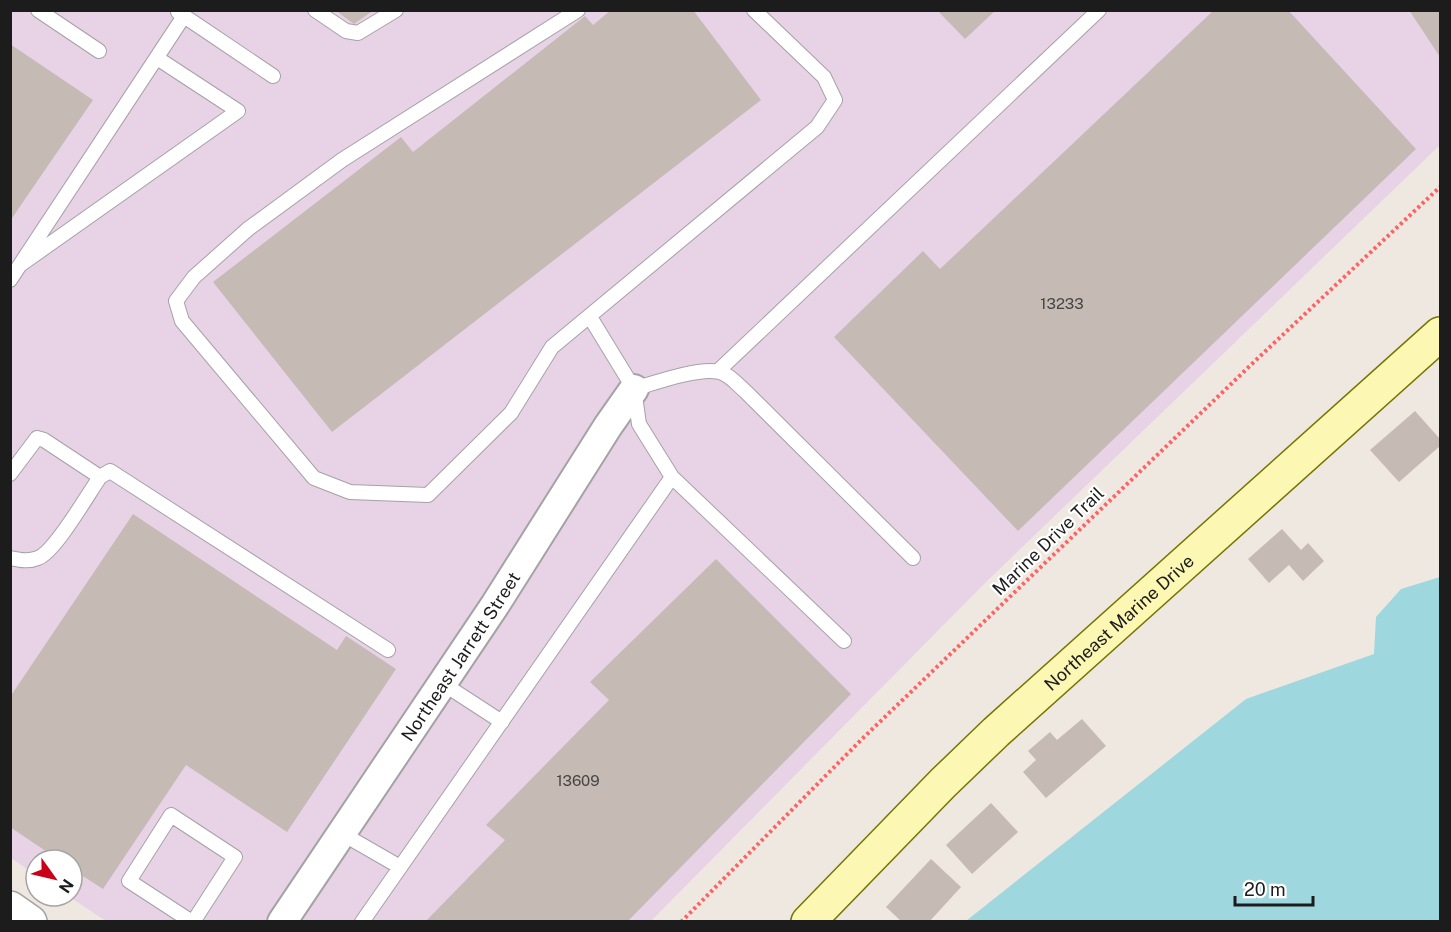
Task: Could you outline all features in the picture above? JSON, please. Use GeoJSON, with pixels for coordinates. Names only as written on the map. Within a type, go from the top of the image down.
{"type":"FeatureCollection","features":[{"type":"Feature","properties":{"kind":"main road","name":"Northeast Marine Drive"},"geometry":{"type":"LineString","coordinates":[[808,921],[934,791],[996,732],[1440,334]]}},
{"type":"Feature","properties":{"kind":"street","name":"Northeast Jarrett Street"},"geometry":{"type":"LineString","coordinates":[[282,921],[495,605],[608,426],[634,389]]}},
{"type":"Feature","properties":{"kind":"street"},"geometry":{"type":"LineString","coordinates":[[10,908],[30,921]]}},
{"type":"Feature","properties":{"kind":"lane"},"geometry":{"type":"LineString","coordinates":[[38,10],[99,51]]}},
{"type":"Feature","properties":{"kind":"lane"},"geometry":{"type":"LineString","coordinates":[[315,10],[346,31],[358,33],[396,10]]}},
{"type":"Feature","properties":{"kind":"lane"},"geometry":{"type":"LineString","coordinates":[[578,10],[342,160],[248,228],[194,277],[176,301],[182,321],[314,478],[350,492],[428,495],[511,413],[552,347],[818,127],[835,100],[824,77],[754,10]]}},
{"type":"Feature","properties":{"kind":"lane"},"geometry":{"type":"LineString","coordinates":[[718,371],[1099,10]]}},
{"type":"Feature","properties":{"kind":"lane"},"geometry":{"type":"LineString","coordinates":[[10,280],[157,58],[180,13],[273,76]]}},
{"type":"Feature","properties":{"kind":"lane"},"geometry":{"type":"LineString","coordinates":[[20,265],[238,111],[157,58]]}},
{"type":"Feature","properties":{"kind":"lane"},"geometry":{"type":"LineString","coordinates":[[590,316],[634,389],[639,424],[672,477],[844,641]]}},
{"type":"Feature","properties":{"kind":"lane"},"geometry":{"type":"LineString","coordinates":[[634,389],[684,374],[718,371],[726,375],[746,392],[913,558]]}},
{"type":"Feature","properties":{"kind":"lane"},"geometry":{"type":"LineString","coordinates":[[10,474],[37,438],[44,440],[100,477]]}},
{"type":"Feature","properties":{"kind":"lane"},"geometry":{"type":"LineString","coordinates":[[10,558],[24,561],[40,558],[53,546],[100,477],[110,471],[388,650]]}},
{"type":"Feature","properties":{"kind":"lane"},"geometry":{"type":"LineString","coordinates":[[362,921],[672,477]]}},
{"type":"Feature","properties":{"kind":"lane"},"geometry":{"type":"LineString","coordinates":[[442,683],[502,722]]}},
{"type":"Feature","properties":{"kind":"lane"},"geometry":{"type":"LineString","coordinates":[[171,815],[236,857],[193,921],[129,881],[171,815]]}},
{"type":"Feature","properties":{"kind":"lane"},"geometry":{"type":"LineString","coordinates":[[341,833],[400,867]]}},
{"type":"Feature","properties":{"kind":"path","name":"Marine Drive Trail"},"geometry":{"type":"LineString","coordinates":[[681,921],[862,739],[1256,360],[1440,188]]}},
{"type":"Feature","properties":{"kind":"shaded area"},"geometry":{"type":"Polygon","coordinates":[[[10,11],[1440,11],[1440,145],[986,582],[651,921],[106,921],[84,907],[84,848],[24,848],[24,867],[11,858],[10,11]]]}},
{"type":"Feature","properties":{"kind":"water"},"geometry":{"type":"Polygon","coordinates":[[[1440,577],[1440,921],[966,921],[1246,699],[1374,654],[1376,617],[1401,589],[1440,577]]]}},
{"type":"Feature","properties":{"kind":"building"},"geometry":{"type":"Polygon","coordinates":[[[335,10],[374,10],[354,24],[335,10]]]}},
{"type":"Feature","properties":{"kind":"building"},"geometry":{"type":"Polygon","coordinates":[[[611,10],[693,10],[761,100],[332,432],[213,282],[401,137],[413,152],[585,16],[593,25],[611,10]]]}},
{"type":"Feature","properties":{"kind":"building"},"geometry":{"type":"Polygon","coordinates":[[[937,10],[996,10],[965,39],[937,10]]]}},
{"type":"Feature","properties":{"kind":"building"},"geometry":{"type":"Polygon","coordinates":[[[1214,10],[1288,10],[1416,149],[1018,531],[834,337],[923,251],[940,269],[1214,10]]]}},
{"type":"Feature","properties":{"kind":"building"},"geometry":{"type":"Polygon","coordinates":[[[1409,10],[1440,10],[1440,57],[1409,10]]]}},
{"type":"Feature","properties":{"kind":"building"},"geometry":{"type":"Polygon","coordinates":[[[10,44],[93,100],[10,221],[10,44]]]}},
{"type":"Feature","properties":{"kind":"building"},"geometry":{"type":"Polygon","coordinates":[[[1415,411],[1440,439],[1440,446],[1399,482],[1370,450],[1415,411]]]}},
{"type":"Feature","properties":{"kind":"building"},"geometry":{"type":"Polygon","coordinates":[[[133,514],[337,650],[346,636],[396,669],[287,832],[186,765],[103,889],[84,877],[84,848],[41,848],[10,827],[10,697],[133,514]]]}},
{"type":"Feature","properties":{"kind":"building"},"geometry":{"type":"Polygon","coordinates":[[[1282,529],[1301,550],[1308,543],[1324,561],[1303,581],[1289,565],[1269,583],[1248,559],[1282,529]]]}},
{"type":"Feature","properties":{"kind":"building"},"geometry":{"type":"Polygon","coordinates":[[[716,559],[851,694],[627,922],[425,922],[505,840],[486,825],[609,700],[590,682],[716,559]]]}},
{"type":"Feature","properties":{"kind":"building"},"geometry":{"type":"Polygon","coordinates":[[[1082,719],[1106,746],[1046,798],[1023,772],[1036,760],[1028,751],[1050,732],[1057,740],[1082,719]]]}},
{"type":"Feature","properties":{"kind":"building"},"geometry":{"type":"Polygon","coordinates":[[[991,803],[1018,832],[972,874],[946,845],[991,803]]]}},
{"type":"Feature","properties":{"kind":"building"},"geometry":{"type":"Polygon","coordinates":[[[931,859],[961,887],[929,922],[902,922],[886,907],[931,859]]]}}]}
